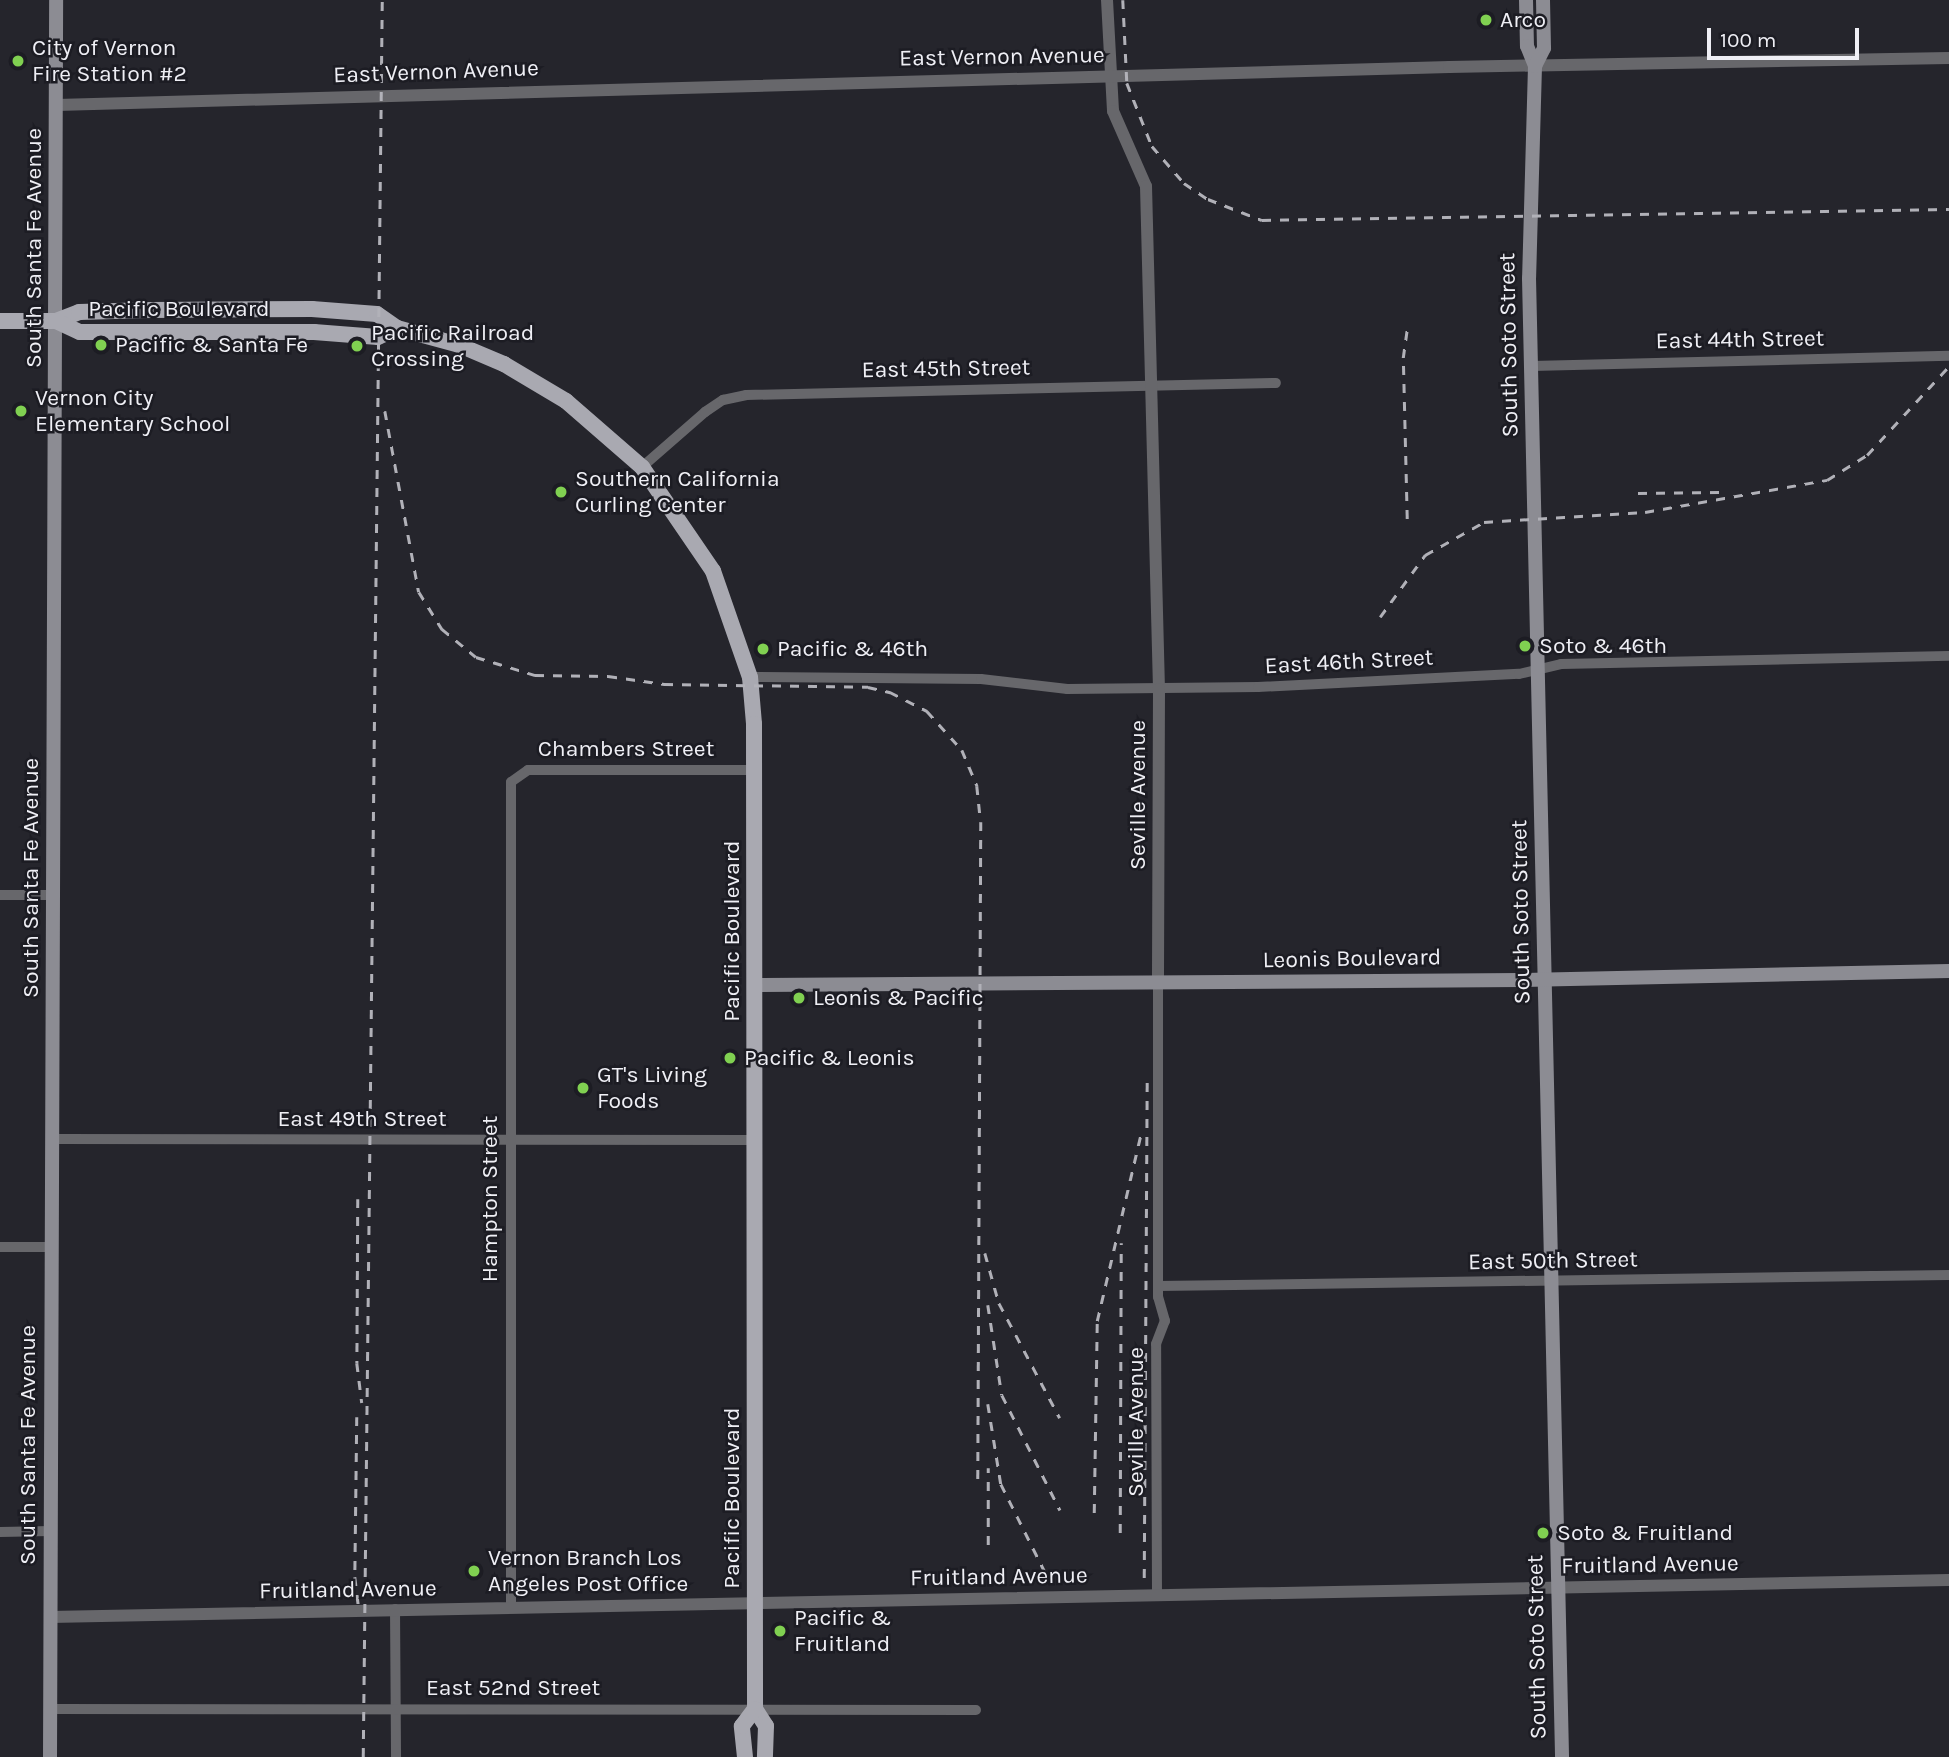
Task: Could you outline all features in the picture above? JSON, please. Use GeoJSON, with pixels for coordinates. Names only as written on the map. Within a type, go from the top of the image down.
{"type":"FeatureCollection","features":[{"type":"Feature","properties":{"kind":"main road","name":"South Santa Fe Avenue"},"geometry":{"type":"LineString","coordinates":[[50,1757],[56,0]]}},
{"type":"Feature","properties":{"kind":"main road","name":"South Soto Street"},"geometry":{"type":"LineString","coordinates":[[1526,0],[1527,46],[1535,65],[1532,366],[1562,1757]]}},
{"type":"Feature","properties":{"kind":"main road","name":"South Soto Street"},"geometry":{"type":"LineString","coordinates":[[1535,65],[1544,48],[1543,0]]}},
{"type":"Feature","properties":{"kind":"main road","name":"Pacific Boulevard"},"geometry":{"type":"LineString","coordinates":[[56,321],[79,312],[312,309],[377,314],[397,328],[459,345],[535,381],[583,415],[642,467],[713,571],[750,677],[755,770],[755,1709],[766,1726],[765,1757]]}},
{"type":"Feature","properties":{"kind":"main road"},"geometry":{"type":"LineString","coordinates":[[0,321],[56,321]]}},
{"type":"Feature","properties":{"kind":"main road","name":"Pacific Boulevard"},"geometry":{"type":"LineString","coordinates":[[56,321],[80,332],[314,332],[378,337],[397,328]]}},
{"type":"Feature","properties":{"kind":"main road","name":"Leonis Boulevard"},"geometry":{"type":"LineString","coordinates":[[755,985],[1546,979],[1949,971]]}},
{"type":"Feature","properties":{"kind":"main road","name":"Pacific Boulevard"},"geometry":{"type":"LineString","coordinates":[[744,1757],[742,1726],[755,1709]]}},
{"type":"Feature","properties":{"kind":"street","name":"Seville Avenue"},"geometry":{"type":"LineString","coordinates":[[1107,0],[1110,77],[1115,117],[1146,186],[1159,689],[1158,1286],[1165,1321],[1156,1344],[1157,1595]]}},
{"type":"Feature","properties":{"kind":"street","name":"East Vernon Avenue"},"geometry":{"type":"LineString","coordinates":[[57,105],[1535,65],[1949,58]]}},
{"type":"Feature","properties":{"kind":"street","name":"East 44th Street"},"geometry":{"type":"LineString","coordinates":[[1532,366],[1949,356]]}},
{"type":"Feature","properties":{"kind":"street","name":"East 45th Street"},"geometry":{"type":"LineString","coordinates":[[642,467],[705,412],[723,400],[746,395],[1276,383]]}},
{"type":"Feature","properties":{"kind":"street","name":"East 46th Street"},"geometry":{"type":"LineString","coordinates":[[750,677],[981,679],[1067,689],[1159,689],[1519,674],[1561,664],[1949,656]]}},
{"type":"Feature","properties":{"kind":"street","name":"Chambers Street"},"geometry":{"type":"LineString","coordinates":[[511,791],[515,776],[528,770],[755,770]]}},
{"type":"Feature","properties":{"kind":"street","name":"Hampton Street"},"geometry":{"type":"LineString","coordinates":[[511,791],[512,1608]]}},
{"type":"Feature","properties":{"kind":"street"},"geometry":{"type":"LineString","coordinates":[[0,895],[54,894]]}},
{"type":"Feature","properties":{"kind":"street","name":"East 49th Street"},"geometry":{"type":"LineString","coordinates":[[52,1139],[755,1140]]}},
{"type":"Feature","properties":{"kind":"street"},"geometry":{"type":"LineString","coordinates":[[0,1247],[52,1247]]}},
{"type":"Feature","properties":{"kind":"street","name":"East 50th Street"},"geometry":{"type":"LineString","coordinates":[[1158,1286],[1553,1283],[1949,1275]]}},
{"type":"Feature","properties":{"kind":"street"},"geometry":{"type":"LineString","coordinates":[[0,1532],[51,1531]]}},
{"type":"Feature","properties":{"kind":"street","name":"Fruitland Avenue"},"geometry":{"type":"LineString","coordinates":[[50,1617],[1949,1580]]}},
{"type":"Feature","properties":{"kind":"street"},"geometry":{"type":"LineString","coordinates":[[395,1609],[396,1757]]}},
{"type":"Feature","properties":{"kind":"street","name":"East 52nd Street"},"geometry":{"type":"LineString","coordinates":[[50,1709],[976,1710]]}},
{"type":"Feature","properties":{"kind":"railway"},"geometry":{"type":"LineString","coordinates":[[363,1757],[382,0]]}},
{"type":"Feature","properties":{"kind":"railway"},"geometry":{"type":"LineString","coordinates":[[1123,0],[1127,83],[1152,146],[1184,183],[1208,199],[1262,220],[1949,209]]}},
{"type":"Feature","properties":{"kind":"railway"},"geometry":{"type":"LineString","coordinates":[[1407,329],[1403,358],[1407,519]]}},
{"type":"Feature","properties":{"kind":"railway"},"geometry":{"type":"LineString","coordinates":[[1380,617],[1425,555],[1484,522],[1645,512],[1827,480],[1867,455],[1949,366]]}},
{"type":"Feature","properties":{"kind":"railway"},"geometry":{"type":"LineString","coordinates":[[385,411],[419,592],[442,629],[476,657],[535,675],[608,676],[664,684],[868,687],[890,692],[927,711],[962,750],[977,786],[981,822],[978,1485]]}},
{"type":"Feature","properties":{"kind":"railway"},"geometry":{"type":"LineString","coordinates":[[1638,493],[1719,492]]}},
{"type":"Feature","properties":{"kind":"railway"},"geometry":{"type":"LineString","coordinates":[[1144,1578],[1147,1075]]}},
{"type":"Feature","properties":{"kind":"railway"},"geometry":{"type":"LineString","coordinates":[[1094,1513],[1097,1321],[1141,1134]]}},
{"type":"Feature","properties":{"kind":"railway"},"geometry":{"type":"LineString","coordinates":[[358,1199],[357,1363],[362,1403]]}},
{"type":"Feature","properties":{"kind":"railway"},"geometry":{"type":"LineString","coordinates":[[1120,1533],[1121,1243]]}},
{"type":"Feature","properties":{"kind":"railway"},"geometry":{"type":"LineString","coordinates":[[985,1253],[999,1303],[1060,1418]]}},
{"type":"Feature","properties":{"kind":"railway"},"geometry":{"type":"LineString","coordinates":[[988,1305],[1002,1395],[1060,1510]]}},
{"type":"Feature","properties":{"kind":"railway"},"geometry":{"type":"LineString","coordinates":[[988,1404],[1001,1484],[1045,1572]]}},
{"type":"Feature","properties":{"kind":"railway"},"geometry":{"type":"LineString","coordinates":[[357,1417],[355,1577],[359,1608]]}},
{"type":"Feature","properties":{"kind":"railway"},"geometry":{"type":"LineString","coordinates":[[988,1468],[988,1545]]}},
{"type":"Feature","properties":{"kind":"place","name":"Arco"},"geometry":{"type":"Point","coordinates":[1486,20]}},
{"type":"Feature","properties":{"kind":"place","name":"City of Vernon Fire Station #2"},"geometry":{"type":"Point","coordinates":[18,61]}},
{"type":"Feature","properties":{"kind":"place","name":"Pacific & Santa Fe"},"geometry":{"type":"Point","coordinates":[101,345]}},
{"type":"Feature","properties":{"kind":"place","name":"Pacific Railroad Crossing"},"geometry":{"type":"Point","coordinates":[357,346]}},
{"type":"Feature","properties":{"kind":"place","name":"Vernon City Elementary School"},"geometry":{"type":"Point","coordinates":[21,411]}},
{"type":"Feature","properties":{"kind":"place","name":"Southern California Curling Center"},"geometry":{"type":"Point","coordinates":[561,492]}},
{"type":"Feature","properties":{"kind":"place","name":"Soto & 46th"},"geometry":{"type":"Point","coordinates":[1525,646]}},
{"type":"Feature","properties":{"kind":"place","name":"Pacific & 46th"},"geometry":{"type":"Point","coordinates":[763,649]}},
{"type":"Feature","properties":{"kind":"place","name":"Leonis & Pacific"},"geometry":{"type":"Point","coordinates":[799,998]}},
{"type":"Feature","properties":{"kind":"place","name":"Pacific & Leonis"},"geometry":{"type":"Point","coordinates":[730,1058]}},
{"type":"Feature","properties":{"kind":"place","name":"GT's Living Foods"},"geometry":{"type":"Point","coordinates":[583,1088]}},
{"type":"Feature","properties":{"kind":"place","name":"Soto & Fruitland"},"geometry":{"type":"Point","coordinates":[1543,1533]}},
{"type":"Feature","properties":{"kind":"place","name":"Vernon Branch Los Angeles Post Office"},"geometry":{"type":"Point","coordinates":[474,1571]}},
{"type":"Feature","properties":{"kind":"place","name":"Pacific & Fruitland"},"geometry":{"type":"Point","coordinates":[780,1631]}}]}
